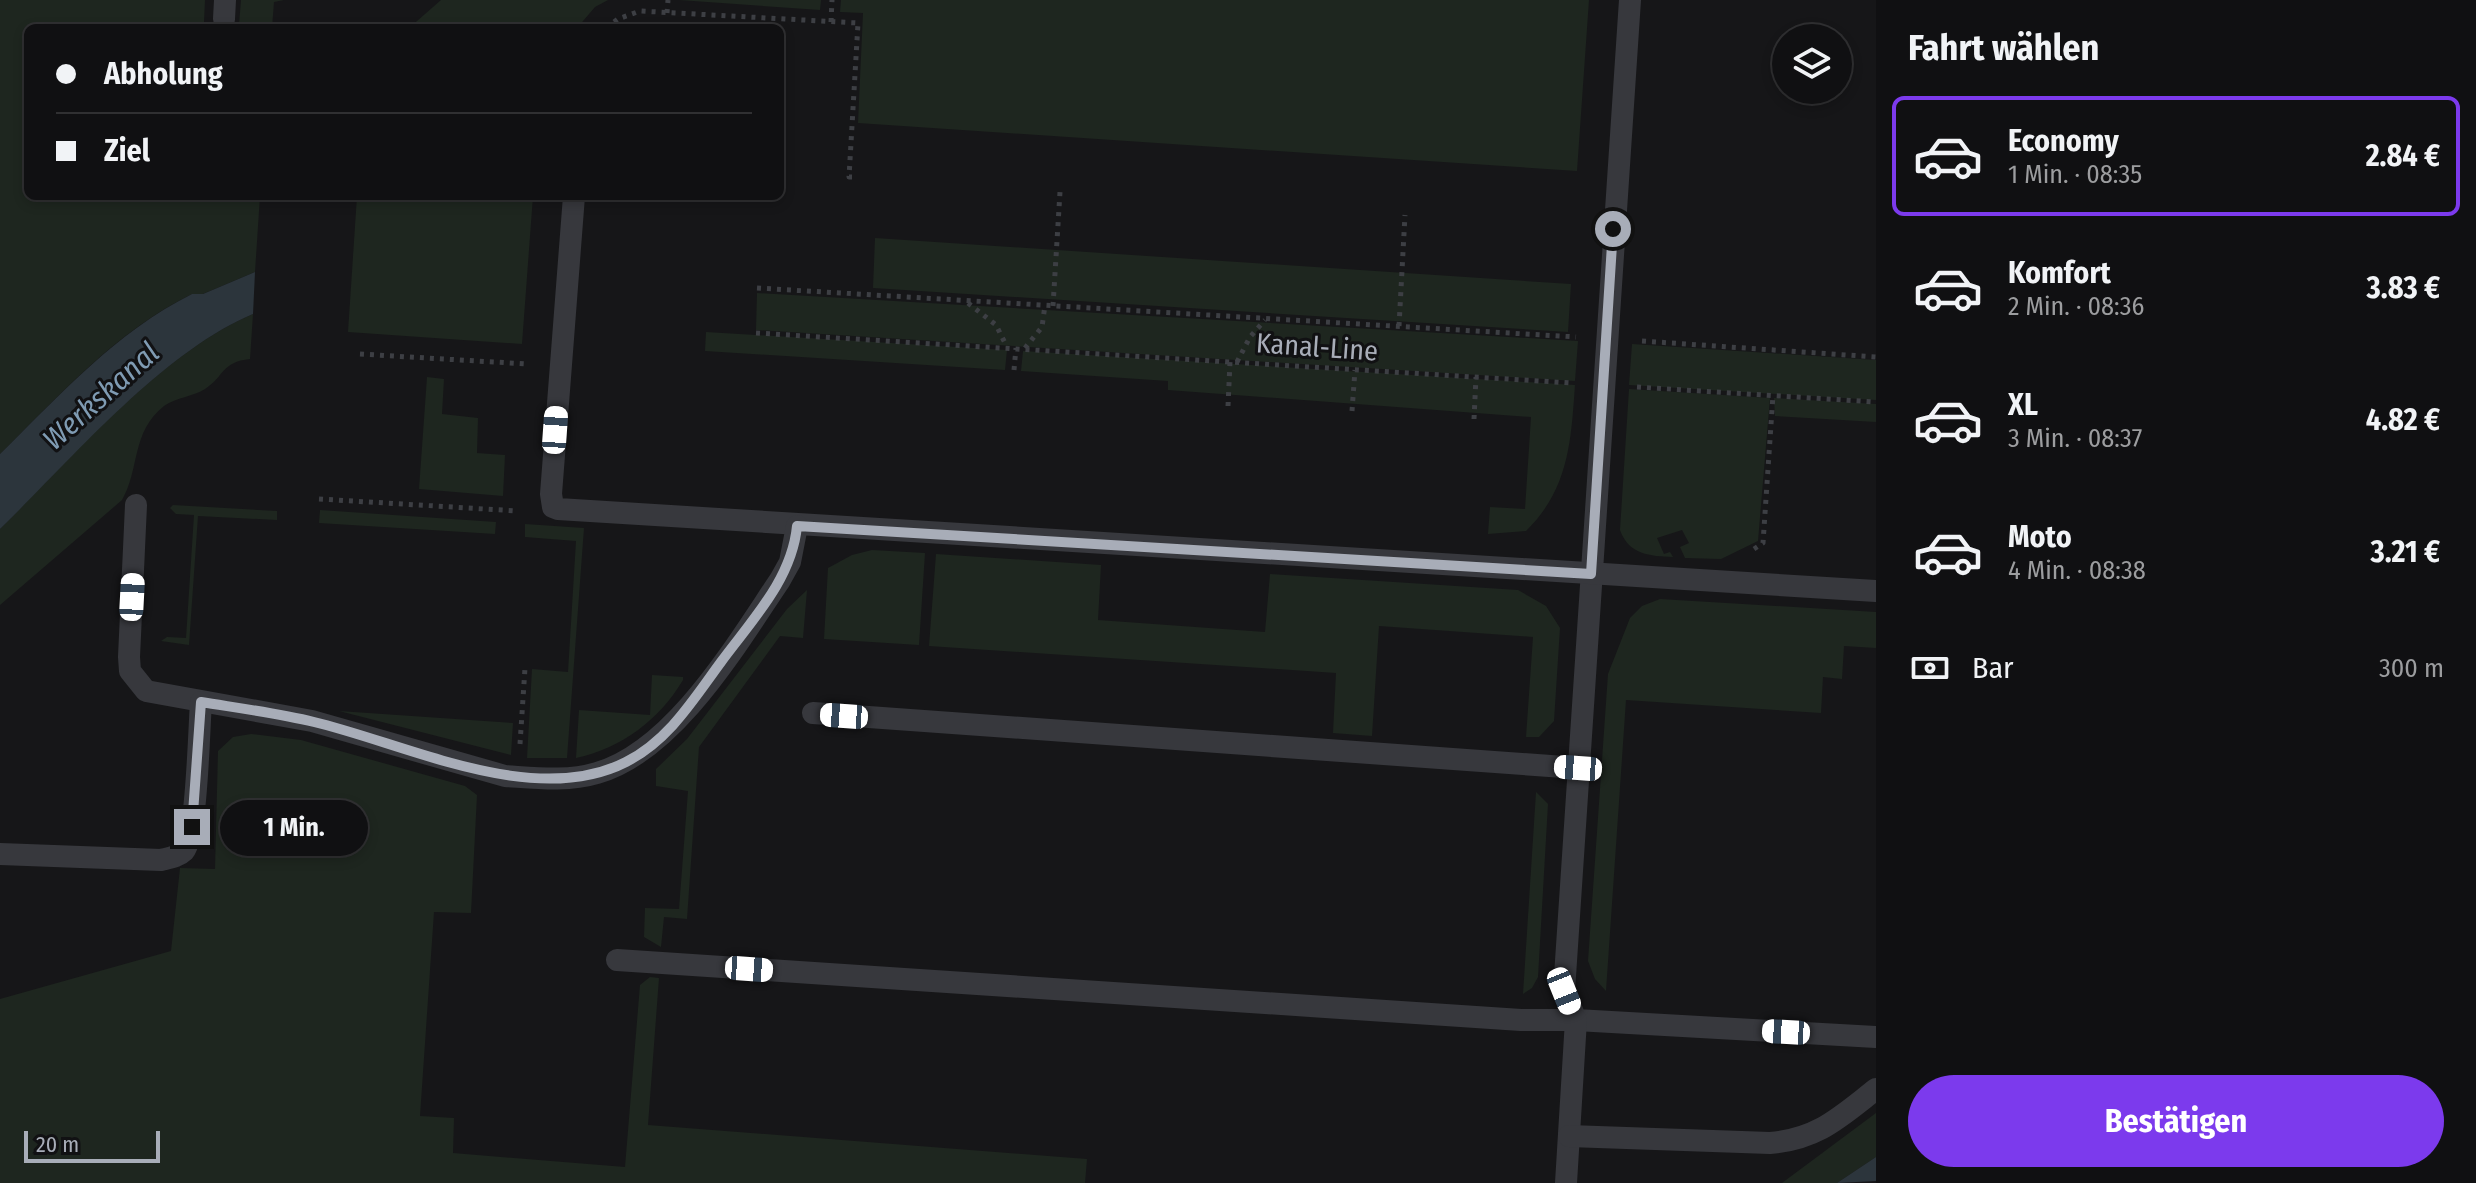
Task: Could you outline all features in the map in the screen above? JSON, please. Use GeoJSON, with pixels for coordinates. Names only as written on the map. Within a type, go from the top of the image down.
{"type":"FeatureCollection","features":[{"type":"Feature","properties":{"kind":"lane"},"geometry":{"type":"LineString","coordinates":[[1566,1183],[1576,1020],[1564,991],[1630,0]]}},
{"type":"Feature","properties":{"kind":"lane"},"geometry":{"type":"LineString","coordinates":[[574,200],[560,366],[553,507],[797,526],[1876,591]]}},
{"type":"Feature","properties":{"kind":"lane"},"geometry":{"type":"LineString","coordinates":[[136,505],[130,671],[146,691],[312,721],[518,777],[564,779],[596,773],[626,762],[665,735],[780,580],[790,562],[797,526]]}},
{"type":"Feature","properties":{"kind":"lane"},"geometry":{"type":"LineString","coordinates":[[0,854],[161,860],[175,857],[186,849],[192,827],[201,702]]}},
{"type":"Feature","properties":{"kind":"lane"},"geometry":{"type":"LineString","coordinates":[[813,713],[1578,768]]}},
{"type":"Feature","properties":{"kind":"lane"},"geometry":{"type":"LineString","coordinates":[[617,960],[1458,1016],[1876,1037]]}},
{"type":"Feature","properties":{"kind":"lane"},"geometry":{"type":"LineString","coordinates":[[1569,1136],[1770,1143],[1799,1140],[1826,1127],[1876,1089]]}},
{"type":"Feature","properties":{"kind":"path"},"geometry":{"type":"LineString","coordinates":[[667,13],[668,0]]}},
{"type":"Feature","properties":{"kind":"path"},"geometry":{"type":"LineString","coordinates":[[831,22],[832,0]]}},
{"type":"Feature","properties":{"kind":"path"},"geometry":{"type":"LineString","coordinates":[[611,24],[640,11],[858,23],[849,177],[854,177]]}},
{"type":"Feature","properties":{"kind":"path"},"geometry":{"type":"LineString","coordinates":[[1053,306],[1060,192]]}},
{"type":"Feature","properties":{"kind":"path"},"geometry":{"type":"LineString","coordinates":[[1399,326],[1405,215]]}},
{"type":"Feature","properties":{"kind":"path","name":"Kanal-Line"},"geometry":{"type":"LineString","coordinates":[[757,288],[1876,357]]}},
{"type":"Feature","properties":{"kind":"path"},"geometry":{"type":"LineString","coordinates":[[964,300],[996,325],[1007,347]]}},
{"type":"Feature","properties":{"kind":"path"},"geometry":{"type":"LineString","coordinates":[[1024,349],[1042,327],[1045,305]]}},
{"type":"Feature","properties":{"kind":"path"},"geometry":{"type":"LineString","coordinates":[[1228,406],[1234,362],[1266,319]]}},
{"type":"Feature","properties":{"kind":"path","name":"Kanal-Line"},"geometry":{"type":"LineString","coordinates":[[756,333],[1876,402]]}},
{"type":"Feature","properties":{"kind":"path"},"geometry":{"type":"LineString","coordinates":[[1014,370],[1016,348]]}},
{"type":"Feature","properties":{"kind":"path"},"geometry":{"type":"LineString","coordinates":[[360,354],[560,366]]}},
{"type":"Feature","properties":{"kind":"path"},"geometry":{"type":"LineString","coordinates":[[1352,411],[1355,370]]}},
{"type":"Feature","properties":{"kind":"path"},"geometry":{"type":"LineString","coordinates":[[1474,419],[1476,377]]}},
{"type":"Feature","properties":{"kind":"path"},"geometry":{"type":"LineString","coordinates":[[1750,551],[1763,543],[1773,395]]}},
{"type":"Feature","properties":{"kind":"path"},"geometry":{"type":"LineString","coordinates":[[319,499],[534,512],[553,507]]}},
{"type":"Feature","properties":{"kind":"path"},"geometry":{"type":"LineString","coordinates":[[518,777],[525,668]]}},
{"type":"Feature","properties":{"kind":"shaded area"},"geometry":{"type":"Polygon","coordinates":[[[0,0],[205,0],[204,22],[227,24],[24,24],[24,200],[260,200],[255,272],[203,294],[192,294],[138,327],[67,387],[0,454],[0,0]]]}},
{"type":"Feature","properties":{"kind":"shaded area"},"geometry":{"type":"Polygon","coordinates":[[[241,0],[284,0],[274,2],[272,24],[239,24],[241,0]]]}},
{"type":"Feature","properties":{"kind":"shaded area"},"geometry":{"type":"Polygon","coordinates":[[[441,0],[608,0],[595,7],[580,24],[414,24],[441,0]]]}},
{"type":"Feature","properties":{"kind":"shaded area"},"geometry":{"type":"Polygon","coordinates":[[[679,0],[821,0],[820,10],[679,0]]]}},
{"type":"Feature","properties":{"kind":"shaded area"},"geometry":{"type":"Polygon","coordinates":[[[841,0],[1589,0],[1577,171],[858,123],[863,13],[840,12],[841,0]]]}},
{"type":"Feature","properties":{"kind":"shaded area"},"geometry":{"type":"Polygon","coordinates":[[[357,200],[533,200],[522,344],[348,332],[357,200]]]}},
{"type":"Feature","properties":{"kind":"shaded area"},"geometry":{"type":"Polygon","coordinates":[[[875,238],[1571,284],[1568,332],[873,288],[875,238]]]}},
{"type":"Feature","properties":{"kind":"shaded area"},"geometry":{"type":"Polygon","coordinates":[[[757,293],[1578,341],[1575,381],[756,330],[757,293]]]}},
{"type":"Feature","properties":{"kind":"shaded area"},"geometry":{"type":"Polygon","coordinates":[[[253,314],[250,359],[228,366],[205,389],[169,403],[153,416],[141,439],[132,476],[122,500],[0,605],[0,529],[151,381],[219,331],[253,314]]]}},
{"type":"Feature","properties":{"kind":"shaded area"},"geometry":{"type":"Polygon","coordinates":[[[706,332],[1007,350],[1005,370],[705,351],[706,332]]]}},
{"type":"Feature","properties":{"kind":"shaded area"},"geometry":{"type":"Polygon","coordinates":[[[1632,344],[1876,360],[1876,400],[1629,385],[1632,344]]]}},
{"type":"Feature","properties":{"kind":"shaded area"},"geometry":{"type":"Polygon","coordinates":[[[1023,351],[1575,385],[1572,426],[1559,481],[1540,515],[1526,531],[1488,534],[1490,507],[1525,509],[1531,417],[1168,390],[1168,381],[1021,371],[1023,351]]]}},
{"type":"Feature","properties":{"kind":"shaded area"},"geometry":{"type":"Polygon","coordinates":[[[427,377],[444,379],[442,414],[478,418],[477,453],[505,455],[503,496],[419,489],[427,377]]]}},
{"type":"Feature","properties":{"kind":"shaded area"},"geometry":{"type":"Polygon","coordinates":[[[1629,389],[1770,398],[1758,541],[1721,559],[1685,558],[1680,547],[1689,543],[1682,530],[1657,538],[1664,554],[1670,552],[1673,557],[1648,555],[1629,545],[1620,530],[1629,389]]]}},
{"type":"Feature","properties":{"kind":"shaded area"},"geometry":{"type":"Polygon","coordinates":[[[1774,398],[1876,404],[1876,422],[1775,416],[1774,398]]]}},
{"type":"Feature","properties":{"kind":"shaded area"},"geometry":{"type":"Polygon","coordinates":[[[173,505],[277,511],[277,520],[198,516],[189,645],[161,641],[167,637],[186,638],[194,515],[176,514],[170,508],[173,505]]]}},
{"type":"Feature","properties":{"kind":"shaded area"},"geometry":{"type":"Polygon","coordinates":[[[320,510],[496,522],[495,534],[319,523],[320,510]]]}},
{"type":"Feature","properties":{"kind":"shaded area"},"geometry":{"type":"Polygon","coordinates":[[[525,524],[584,528],[567,758],[527,758],[532,669],[568,672],[576,541],[525,537],[525,524]]]}},
{"type":"Feature","properties":{"kind":"shaded area"},"geometry":{"type":"Polygon","coordinates":[[[872,550],[925,553],[919,645],[824,639],[828,568],[852,555],[872,550]]]}},
{"type":"Feature","properties":{"kind":"shaded area"},"geometry":{"type":"Polygon","coordinates":[[[936,554],[1101,565],[1098,620],[1265,632],[1270,574],[1518,590],[1546,606],[1560,628],[1554,721],[1539,737],[1526,737],[1533,637],[1379,626],[1372,736],[1333,733],[1336,673],[929,646],[936,554]]]}},
{"type":"Feature","properties":{"kind":"shaded area"},"geometry":{"type":"Polygon","coordinates":[[[807,590],[803,638],[780,636],[699,747],[687,919],[664,917],[661,947],[644,937],[645,908],[679,909],[688,791],[656,786],[656,769],[687,739],[787,609],[807,590]]]}},
{"type":"Feature","properties":{"kind":"shaded area"},"geometry":{"type":"Polygon","coordinates":[[[1660,599],[1876,612],[1876,648],[1844,646],[1842,679],[1823,677],[1821,713],[1626,700],[1606,991],[1595,979],[1588,961],[1608,674],[1630,618],[1642,606],[1660,599]]]}},
{"type":"Feature","properties":{"kind":"shaded area"},"geometry":{"type":"Polygon","coordinates":[[[652,675],[683,677],[683,680],[663,708],[638,730],[609,747],[576,758],[579,710],[650,715],[652,675]]]}},
{"type":"Feature","properties":{"kind":"shaded area"},"geometry":{"type":"Polygon","coordinates":[[[339,711],[513,723],[511,755],[339,711]]]}},
{"type":"Feature","properties":{"kind":"shaded area"},"geometry":{"type":"Polygon","coordinates":[[[251,734],[301,740],[465,786],[477,795],[471,913],[434,912],[420,1116],[454,1118],[453,1153],[625,1167],[640,985],[650,977],[659,978],[648,1125],[1087,1159],[1085,1183],[0,1183],[0,999],[171,951],[180,868],[215,869],[218,751],[233,737],[251,734]]]}},
{"type":"Feature","properties":{"kind":"shaded area"},"geometry":{"type":"Polygon","coordinates":[[[1536,792],[1548,804],[1538,977],[1532,988],[1523,994],[1536,792]]]}},
{"type":"Feature","properties":{"kind":"shaded area"},"geometry":{"type":"Polygon","coordinates":[[[1876,1113],[1876,1157],[1837,1183],[1782,1183],[1876,1113]]]}},
{"type":"Feature","properties":{"kind":"water","name":"Werkskanal"},"geometry":{"type":"Polygon","coordinates":[[[255,272],[253,314],[219,331],[152,381],[0,529],[0,454],[67,387],[138,327],[192,294],[203,294],[255,272]]]}},
{"type":"Feature","properties":{"kind":"water"},"geometry":{"type":"Polygon","coordinates":[[[1876,1157],[1876,1181],[1837,1183],[1876,1157]]]}},
{"type":"Feature","properties":{"kind":"route"},"geometry":{"type":"LineString","coordinates":[[192,827],[201,702],[312,721],[505,776],[564,779],[596,773],[626,762],[675,726],[766,601],[790,562],[797,526],[1591,574],[1613,229]]}}]}
